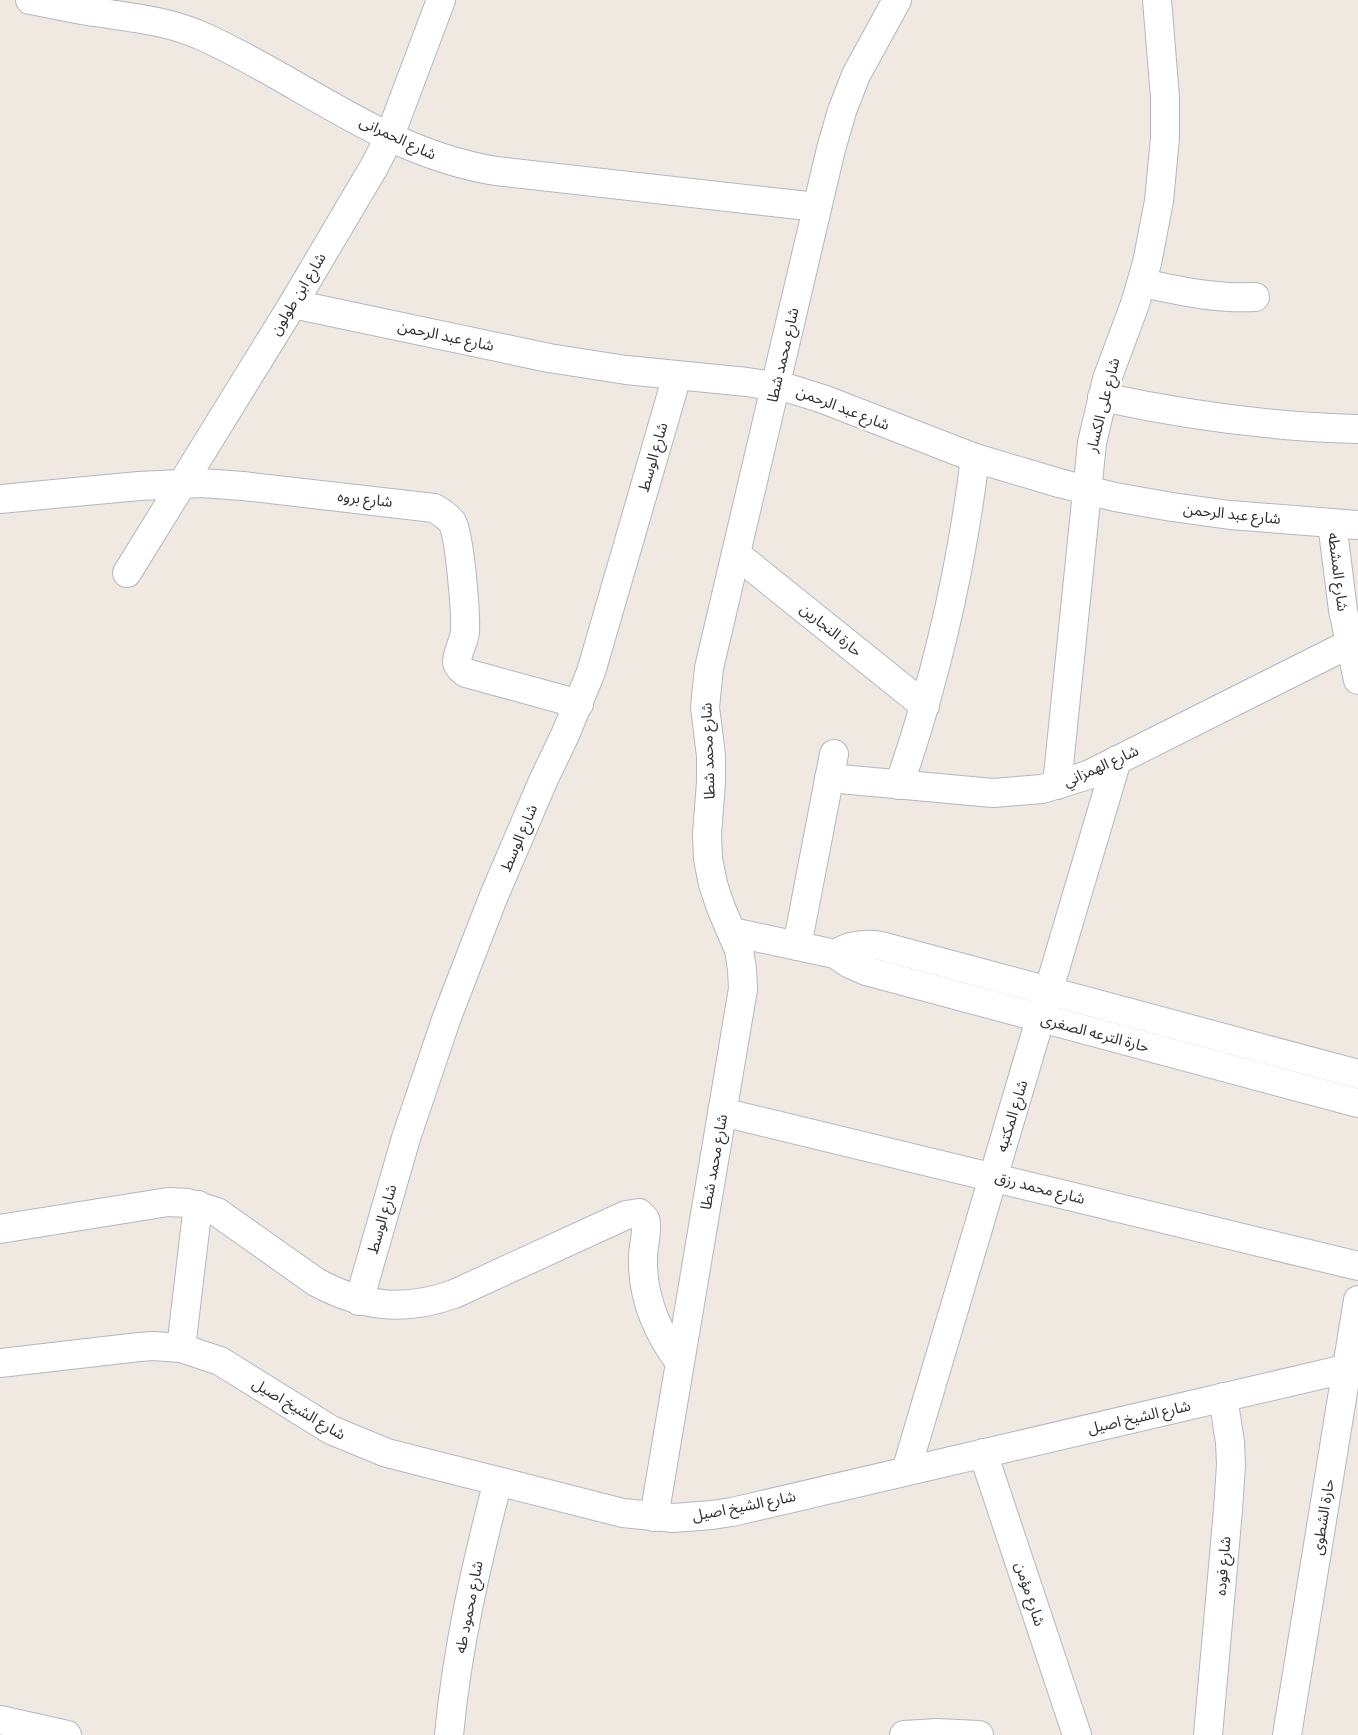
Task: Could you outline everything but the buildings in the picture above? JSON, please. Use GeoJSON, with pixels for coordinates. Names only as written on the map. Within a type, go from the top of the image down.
{"type":"FeatureCollection","features":[{"type":"Feature","properties":{"kind":"street","name":"شارع الحمرانى"},"geometry":{"type":"LineString","coordinates":[[30,0],[82,10],[137,17],[182,28],[224,46],[389,138],[430,155],[474,168],[817,207]]}},
{"type":"Feature","properties":{"kind":"street","name":"شارع ابن طولون"},"geometry":{"type":"LineString","coordinates":[[127,573],[359,195],[389,138],[441,0]]}},
{"type":"Feature","properties":{"kind":"street","name":"شارع محمد شطا"},"geometry":{"type":"LineString","coordinates":[[654,1517],[743,989],[742,969],[738,950],[713,884],[708,860],[707,834],[711,765],[705,707],[709,668],[831,149],[848,93],[864,58],[897,0]]}},
{"type":"Feature","properties":{"kind":"street","name":"شارع على الكسار"},"geometry":{"type":"LineString","coordinates":[[1057,785],[1092,443],[1102,397],[1113,361],[1142,283],[1156,221],[1164,145],[1166,96],[1158,0]]}},
{"type":"Feature","properties":{"kind":"street"},"geometry":{"type":"LineString","coordinates":[[1142,283],[1205,296],[1255,297]]}},
{"type":"Feature","properties":{"kind":"street","name":"شارع عبد الرحمن"},"geometry":{"type":"LineString","coordinates":[[292,304],[549,358],[677,376],[775,385],[807,393],[974,458],[1031,476],[1144,502],[1201,512],[1345,524]]}},
{"type":"Feature","properties":{"kind":"street","name":"شارع الوسط"},"geometry":{"type":"LineString","coordinates":[[359,1301],[406,1138],[447,1017],[503,874],[579,704],[591,672],[677,376]]}},
{"type":"Feature","properties":{"kind":"street"},"geometry":{"type":"LineString","coordinates":[[1102,397],[1154,408],[1232,420],[1311,428],[1358,429]]}},
{"type":"Feature","properties":{"kind":"street"},"geometry":{"type":"LineString","coordinates":[[899,785],[926,706],[956,583],[967,521],[974,458]]}},
{"type":"Feature","properties":{"kind":"street","name":"شارع بروه"},"geometry":{"type":"LineString","coordinates":[[0,499],[181,483],[243,486],[427,506],[441,511],[451,522],[457,535],[465,621],[463,643],[457,659],[458,665],[466,673],[579,704]]}},
{"type":"Feature","properties":{"kind":"street","name":"شارع المشطه"},"geometry":{"type":"LineString","coordinates":[[1345,524],[1337,576],[1349,644],[1358,680]]}},
{"type":"Feature","properties":{"kind":"street","name":"حارة النجارين"},"geometry":{"type":"LineString","coordinates":[[736,554],[926,706]]}},
{"type":"Feature","properties":{"kind":"street","name":"شارع الهمزاني"},"geometry":{"type":"LineString","coordinates":[[797,946],[831,766],[899,785],[993,794],[1025,792],[1057,785],[1088,775],[1349,644]]}},
{"type":"Feature","properties":{"kind":"street","name":"شارع المكتبه"},"geometry":{"type":"LineString","coordinates":[[906,1471],[1117,760]]}},
{"type":"Feature","properties":{"kind":"street","name":"حارة الترعه الصغرى"},"geometry":{"type":"LineString","coordinates":[[732,932],[835,954],[866,972],[1358,1103]]}},
{"type":"Feature","properties":{"kind":"street","name":"حارة الترعه الصغرى"},"geometry":{"type":"LineString","coordinates":[[835,954],[843,949],[862,944],[881,946],[1358,1074]]}},
{"type":"Feature","properties":{"kind":"street","name":"شارع محمد رزق"},"geometry":{"type":"LineString","coordinates":[[722,1112],[1358,1266]]}},
{"type":"Feature","properties":{"kind":"street"},"geometry":{"type":"LineString","coordinates":[[0,1229],[168,1202],[198,1205],[226,1217],[316,1282],[344,1296],[375,1304],[407,1306],[439,1300],[454,1294],[626,1214],[639,1213],[646,1223],[642,1260],[648,1301],[664,1340],[680,1363]]}},
{"type":"Feature","properties":{"kind":"street"},"geometry":{"type":"LineString","coordinates":[[181,1348],[198,1205]]}},
{"type":"Feature","properties":{"kind":"street","name":"حارة الشطوى"},"geometry":{"type":"LineString","coordinates":[[1287,1735],[1352,1367],[1358,1300]]}},
{"type":"Feature","properties":{"kind":"street","name":"شارع الشيخ اصيل"},"geometry":{"type":"LineString","coordinates":[[0,1363],[139,1347],[181,1348],[220,1361],[318,1423],[387,1454],[623,1513],[674,1518],[712,1515],[1352,1367]]}},
{"type":"Feature","properties":{"kind":"street","name":"شارع فوده"},"geometry":{"type":"LineString","coordinates":[[1208,1735],[1231,1465],[1230,1442],[1223,1397]]}},
{"type":"Feature","properties":{"kind":"street","name":"شارع مؤمن"},"geometry":{"type":"LineString","coordinates":[[983,1453],[1077,1735]]}},
{"type":"Feature","properties":{"kind":"street","name":"شارع محمود طه"},"geometry":{"type":"LineString","coordinates":[[449,1735],[465,1623],[480,1552],[498,1482]]}},
{"type":"Feature","properties":{"kind":"street"},"geometry":{"type":"LineString","coordinates":[[0,1720],[67,1735]]}},
{"type":"Feature","properties":{"kind":"street"},"geometry":{"type":"LineString","coordinates":[[904,1735],[937,1733],[979,1735]]}}]}
